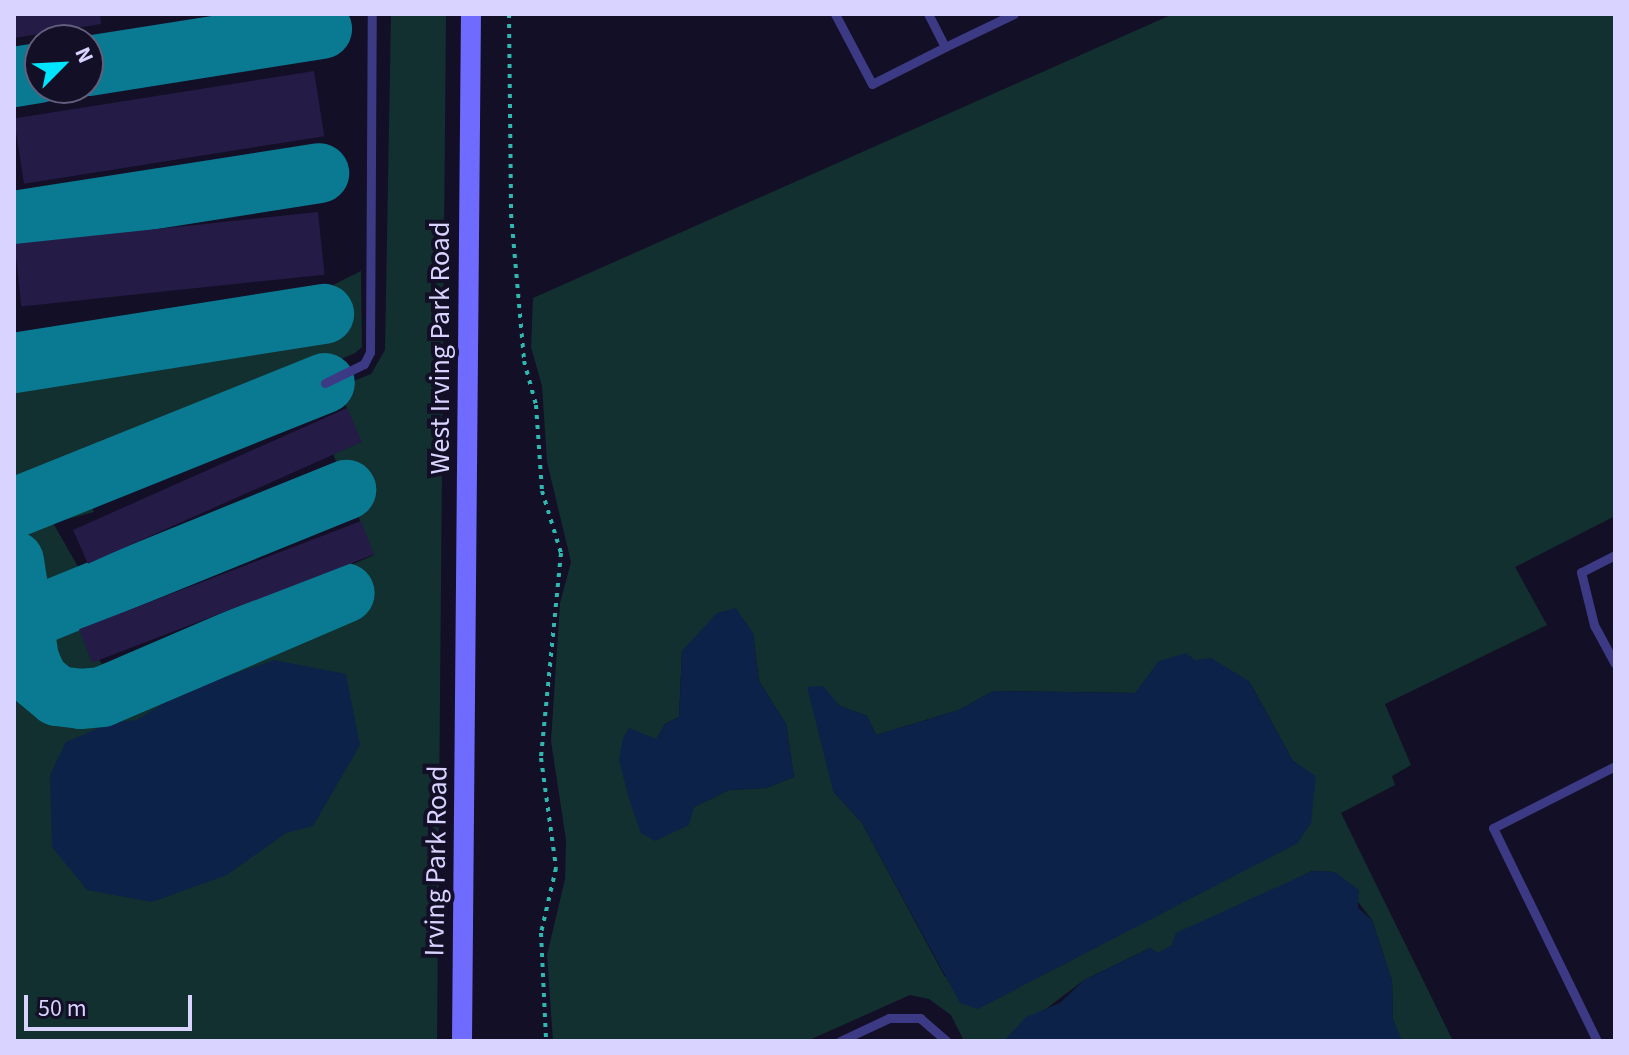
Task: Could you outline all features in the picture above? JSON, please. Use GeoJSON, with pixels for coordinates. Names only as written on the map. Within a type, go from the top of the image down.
{"type":"FeatureCollection","features":[{"type":"Feature","properties":{"kind":"main road","name":"West Irving Park Road"},"geometry":{"type":"LineString","coordinates":[[466,682],[471,14]]}},
{"type":"Feature","properties":{"kind":"main road","name":"Irving Park Road"},"geometry":{"type":"LineString","coordinates":[[462,1041],[466,682]]}},
{"type":"Feature","properties":{"kind":"lane"},"geometry":{"type":"LineString","coordinates":[[325,383],[364,364],[370,352],[372,14]]}},
{"type":"Feature","properties":{"kind":"lane"},"geometry":{"type":"LineString","coordinates":[[835,14],[872,84],[1014,14]]}},
{"type":"Feature","properties":{"kind":"lane"},"geometry":{"type":"LineString","coordinates":[[928,14],[945,47]]}},
{"type":"Feature","properties":{"kind":"lane"},"geometry":{"type":"LineString","coordinates":[[1615,555],[1581,572],[1594,625],[1615,664]]}},
{"type":"Feature","properties":{"kind":"lane"},"geometry":{"type":"LineString","coordinates":[[1597,1041],[1493,828],[1615,766]]}},
{"type":"Feature","properties":{"kind":"lane"},"geometry":{"type":"LineString","coordinates":[[840,1041],[889,1018],[920,1018],[944,1040]]}},
{"type":"Feature","properties":{"kind":"path"},"geometry":{"type":"LineString","coordinates":[[509,14],[510,200],[524,361],[536,405],[542,491],[561,553],[541,758],[556,868],[541,933],[546,1041]]}},
{"type":"Feature","properties":{"kind":"green space"},"geometry":{"type":"Polygon","coordinates":[[[391,14],[446,14],[437,1041],[14,1041],[14,663],[30,698],[47,710],[75,715],[181,692],[365,603],[351,565],[374,555],[333,454],[361,442],[338,387],[371,374],[385,350],[391,14]]]}},
{"type":"Feature","properties":{"kind":"green space"},"geometry":{"type":"Polygon","coordinates":[[[1173,14],[1615,14],[1615,516],[1515,567],[1547,625],[1385,704],[1411,765],[1392,776],[1395,785],[1341,813],[1453,1041],[1401,1040],[1393,1020],[1392,981],[1372,920],[1335,872],[1312,871],[1158,953],[1150,948],[1084,980],[1004,1041],[964,1041],[951,1015],[929,999],[910,995],[807,1041],[553,1041],[547,955],[565,879],[566,840],[551,741],[560,603],[571,562],[547,462],[542,386],[531,347],[533,298],[1173,14]],[[753,633],[682,651],[679,717],[665,724],[656,740],[629,728],[694,807],[729,790],[766,788],[794,777],[786,724],[759,681],[753,633]],[[1159,661],[1136,693],[993,691],[959,710],[876,735],[867,716],[832,703],[833,791],[862,823],[945,977],[1316,777],[1293,761],[1249,681],[1195,661],[1159,661]]]}},
{"type":"Feature","properties":{"kind":"green space"},"geometry":{"type":"Polygon","coordinates":[[[361,271],[362,347],[355,353],[34,488],[15,476],[14,389],[19,385],[335,335],[325,289],[361,271]]]}},
{"type":"Feature","properties":{"kind":"green space"},"geometry":{"type":"Polygon","coordinates":[[[74,495],[89,499],[94,512],[53,523],[84,577],[68,594],[42,595],[33,585],[22,526],[74,495]]]}},
{"type":"Feature","properties":{"kind":"green space"},"geometry":{"type":"Polygon","coordinates":[[[95,607],[105,627],[83,637],[111,677],[63,686],[42,660],[40,636],[95,607]]]}},
{"type":"Feature","properties":{"kind":"water"},"geometry":{"type":"Polygon","coordinates":[[[736,608],[753,633],[759,681],[786,724],[794,777],[766,788],[729,790],[694,807],[689,825],[655,841],[641,833],[629,799],[619,760],[623,738],[629,728],[656,739],[665,724],[679,717],[682,651],[717,613],[736,608]]]}},
{"type":"Feature","properties":{"kind":"water"},"geometry":{"type":"Polygon","coordinates":[[[1186,653],[1195,660],[1211,658],[1249,681],[1293,761],[1316,776],[1311,823],[1298,843],[978,1009],[960,1003],[862,823],[833,791],[807,687],[823,686],[840,706],[867,716],[876,735],[959,710],[993,691],[1135,693],[1159,661],[1186,653]]]}},
{"type":"Feature","properties":{"kind":"water"},"geometry":{"type":"Polygon","coordinates":[[[274,660],[346,674],[360,745],[313,826],[286,833],[227,875],[152,902],[87,890],[52,847],[50,775],[66,742],[113,722],[137,720],[181,692],[274,660]]]}},
{"type":"Feature","properties":{"kind":"water"},"geometry":{"type":"Polygon","coordinates":[[[1312,871],[1335,872],[1359,890],[1358,908],[1372,920],[1392,981],[1393,1020],[1402,1041],[1004,1041],[1026,1017],[1060,1003],[1084,980],[1150,948],[1158,953],[1172,945],[1176,933],[1312,871]]]}},
{"type":"Feature","properties":{"kind":"building"},"geometry":{"type":"Polygon","coordinates":[[[14,14],[100,14],[101,24],[24,24],[24,36],[14,38],[14,14]]]}},
{"type":"Feature","properties":{"kind":"building"},"geometry":{"type":"Polygon","coordinates":[[[314,71],[324,136],[24,184],[14,119],[314,71]]]}},
{"type":"Feature","properties":{"kind":"building"},"geometry":{"type":"Polygon","coordinates":[[[318,212],[325,275],[21,307],[15,244],[318,212]]]}},
{"type":"Feature","properties":{"kind":"building"},"geometry":{"type":"Polygon","coordinates":[[[347,408],[362,442],[88,564],[73,530],[347,408]]]}},
{"type":"Feature","properties":{"kind":"building"},"geometry":{"type":"Polygon","coordinates":[[[361,521],[374,555],[92,663],[79,629],[361,521]]]}},
{"type":"Feature","properties":{"kind":"taxiway"},"geometry":{"type":"LineString","coordinates":[[104,63],[322,29]]}},
{"type":"Feature","properties":{"kind":"taxiway"},"geometry":{"type":"LineString","coordinates":[[14,77],[24,75]]}},
{"type":"Feature","properties":{"kind":"taxiway"},"geometry":{"type":"LineString","coordinates":[[14,221],[319,173]]}},
{"type":"Feature","properties":{"kind":"taxiway"},"geometry":{"type":"LineString","coordinates":[[14,363],[324,314]]}},
{"type":"Feature","properties":{"kind":"taxiway"},"geometry":{"type":"LineString","coordinates":[[14,508],[325,383]]}},
{"type":"Feature","properties":{"kind":"taxiway"},"geometry":{"type":"LineString","coordinates":[[23,621],[346,490]]}},
{"type":"Feature","properties":{"kind":"taxiway"},"geometry":{"type":"LineString","coordinates":[[14,561],[29,659],[38,680],[57,696],[80,699],[102,697],[345,593]]}}]}
